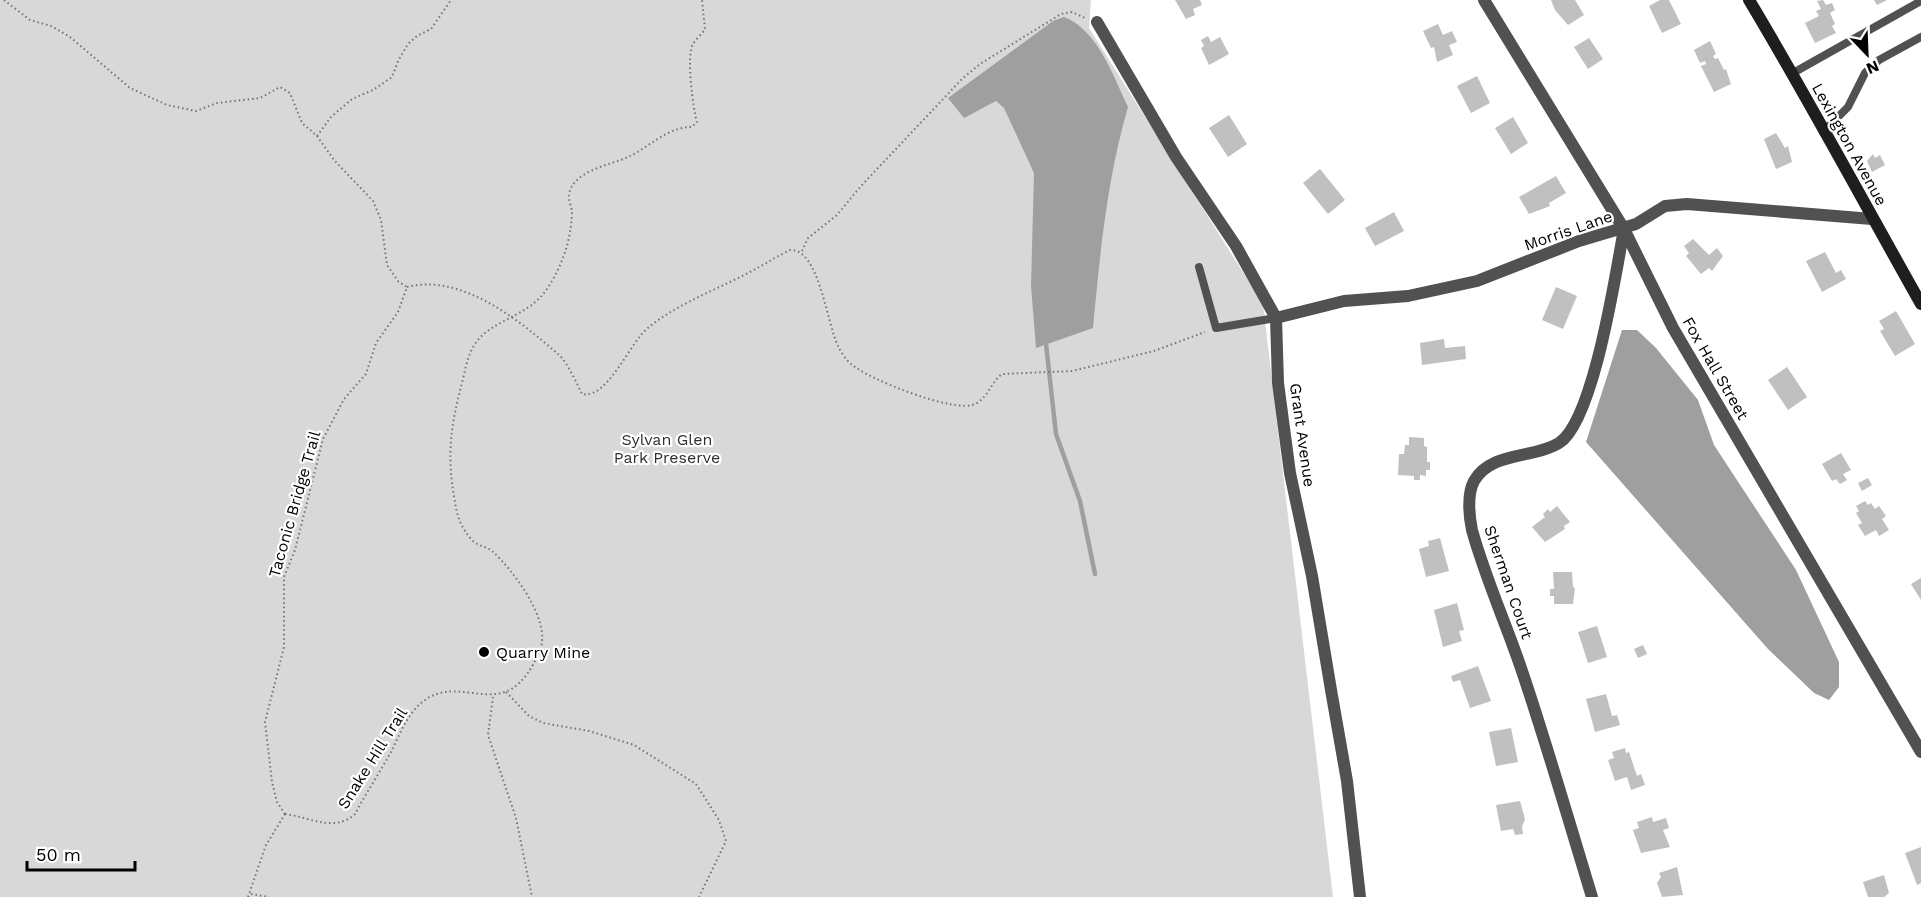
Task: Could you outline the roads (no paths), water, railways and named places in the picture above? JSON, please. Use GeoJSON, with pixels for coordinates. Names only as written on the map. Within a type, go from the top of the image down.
{"type":"FeatureCollection","features":[{"type":"Feature","properties":{"kind":"street","name":"Fox Hall Street"},"geometry":{"type":"LineString","coordinates":[[1484,0],[1624,229],[1673,328],[1921,752]]}},
{"type":"Feature","properties":{"kind":"street","name":"Lexington Avenue"},"geometry":{"type":"LineString","coordinates":[[1749,0],[1793,73],[1823,132],[1921,304]]}},
{"type":"Feature","properties":{"kind":"street","name":"Grant Avenue"},"geometry":{"type":"LineString","coordinates":[[1097,22],[1176,157],[1236,246],[1276,318],[1278,383],[1288,462],[1312,576],[1332,690],[1347,781],[1360,897]]}},
{"type":"Feature","properties":{"kind":"street","name":"Morris Lane"},"geometry":{"type":"LineString","coordinates":[[1276,318],[1344,301],[1408,296],[1477,281],[1579,241],[1624,229],[1665,206],[1687,204],[1872,219]]}},
{"type":"Feature","properties":{"kind":"street","name":"Sherman Court"},"geometry":{"type":"LineString","coordinates":[[1592,897],[1526,681],[1472,528],[1469,496],[1475,481],[1488,468],[1506,458],[1549,448],[1562,441],[1574,428],[1596,366],[1624,229]]}},
{"type":"Feature","properties":{"kind":"lane"},"geometry":{"type":"LineString","coordinates":[[1793,73],[1921,1]]}},
{"type":"Feature","properties":{"kind":"lane"},"geometry":{"type":"LineString","coordinates":[[1823,132],[1848,107],[1865,73],[1880,60],[1921,38]]}},
{"type":"Feature","properties":{"kind":"lane"},"geometry":{"type":"LineString","coordinates":[[1199,267],[1216,328],[1276,318]]}},
{"type":"Feature","properties":{"kind":"waterway"},"geometry":{"type":"LineString","coordinates":[[1046,344],[1056,434],[1080,501],[1095,574]]}},
{"type":"Feature","properties":{"kind":"place","name":"Quarry Mine"},"geometry":{"type":"Point","coordinates":[484,652]}},
{"type":"Feature","properties":{"kind":"park label","name":"Sylvan Glen Park Preserve"},"geometry":{"type":"Point","coordinates":[667,448]}}]}
